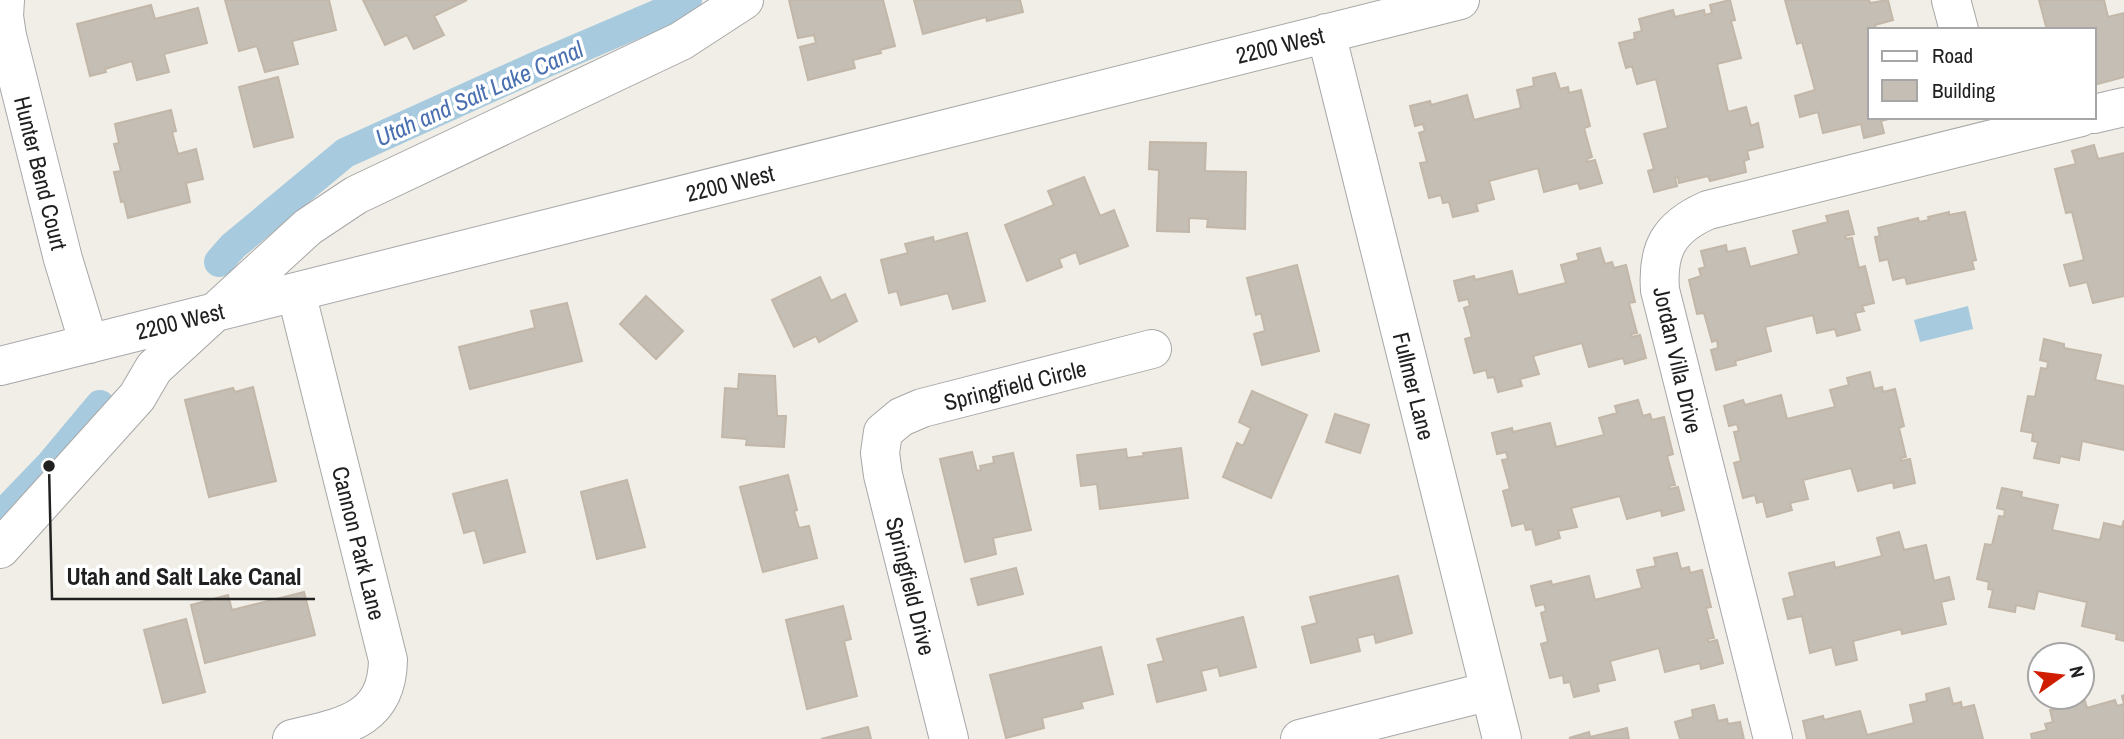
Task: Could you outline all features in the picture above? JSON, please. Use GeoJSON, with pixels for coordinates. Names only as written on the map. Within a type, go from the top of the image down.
{"type":"FeatureCollection","features":[{"type":"Feature","properties":{"kind":"street","name":"Hunter Bend Court"},"geometry":{"type":"LineString","coordinates":[[5,0],[4,16],[10,49],[63,259],[89,344]]}},
{"type":"Feature","properties":{"kind":"street"},"geometry":{"type":"LineString","coordinates":[[0,549],[137,397],[154,368],[308,227],[356,195],[681,41],[744,0]]}},
{"type":"Feature","properties":{"kind":"street","name":"2200 West"},"geometry":{"type":"LineString","coordinates":[[0,366],[1460,0]]}},
{"type":"Feature","properties":{"kind":"street"},"geometry":{"type":"LineString","coordinates":[[1951,0],[1958,28]]}},
{"type":"Feature","properties":{"kind":"street","name":"Fullmer Lane"},"geometry":{"type":"LineString","coordinates":[[1326,33],[1502,739]]}},
{"type":"Feature","properties":{"kind":"street"},"geometry":{"type":"LineString","coordinates":[[2096,114],[2124,107]]}},
{"type":"Feature","properties":{"kind":"street","name":"Jordan Villa Drive"},"geometry":{"type":"LineString","coordinates":[[1773,739],[1660,290],[1658,267],[1665,247],[1675,231],[1690,218],[1708,210],[1984,129],[2065,119]]}},
{"type":"Feature","properties":{"kind":"street","name":"Cannon Park Lane"},"geometry":{"type":"LineString","coordinates":[[292,739],[338,728],[362,717],[385,686],[388,660],[296,292]]}},
{"type":"Feature","properties":{"kind":"street","name":"Springfield Circle"},"geometry":{"type":"LineString","coordinates":[[883,432],[901,417],[922,408],[1152,349]]}},
{"type":"Feature","properties":{"kind":"street","name":"Springfield Drive"},"geometry":{"type":"LineString","coordinates":[[883,432],[880,453],[883,475],[949,739]]}},
{"type":"Feature","properties":{"kind":"street"},"geometry":{"type":"LineString","coordinates":[[1300,739],[1490,691]]}},
{"type":"Feature","properties":{"kind":"water"},"geometry":{"type":"Polygon","coordinates":[[[1968,306],[1973,329],[1920,342],[1914,320],[1968,306]]]}},
{"type":"Feature","properties":{"kind":"building"},"geometry":{"type":"Polygon","coordinates":[[[225,0],[329,0],[336,30],[292,41],[298,64],[265,72],[257,46],[239,51],[225,0]]]}},
{"type":"Feature","properties":{"kind":"building"},"geometry":{"type":"Polygon","coordinates":[[[363,0],[467,0],[434,16],[444,35],[414,49],[407,35],[385,45],[363,0]]]}},
{"type":"Feature","properties":{"kind":"building"},"geometry":{"type":"Polygon","coordinates":[[[789,0],[883,0],[895,46],[880,50],[881,53],[853,60],[855,68],[808,80],[800,47],[816,43],[814,35],[798,38],[789,0]]]}},
{"type":"Feature","properties":{"kind":"building"},"geometry":{"type":"Polygon","coordinates":[[[914,0],[1020,0],[1023,12],[987,21],[986,17],[923,34],[914,0]]]}},
{"type":"Feature","properties":{"kind":"building"},"geometry":{"type":"Polygon","coordinates":[[[1730,0],[1735,20],[1731,21],[1741,58],[1717,64],[1728,112],[1746,107],[1751,126],[1758,123],[1763,147],[1747,151],[1749,159],[1744,161],[1746,172],[1710,181],[1708,176],[1679,183],[1678,177],[1675,178],[1677,186],[1654,192],[1648,171],[1654,169],[1644,134],[1668,128],[1656,79],[1637,84],[1632,66],[1626,68],[1619,43],[1635,39],[1634,33],[1642,31],[1639,19],[1673,10],[1675,17],[1704,10],[1705,15],[1712,13],[1710,5],[1730,0]]]}},
{"type":"Feature","properties":{"kind":"building"},"geometry":{"type":"Polygon","coordinates":[[[1785,0],[1869,0],[1870,3],[1888,0],[1893,20],[1875,25],[1876,28],[1868,28],[1868,119],[1888,119],[1881,121],[1884,133],[1864,138],[1861,124],[1823,133],[1818,112],[1800,117],[1795,96],[1815,90],[1802,42],[1797,44],[1785,0]]]}},
{"type":"Feature","properties":{"kind":"building"},"geometry":{"type":"Polygon","coordinates":[[[2039,0],[2104,0],[2108,17],[2124,13],[2124,77],[2096,84],[2096,28],[2046,28],[2039,0]]]}},
{"type":"Feature","properties":{"kind":"building"},"geometry":{"type":"Polygon","coordinates":[[[151,5],[155,19],[198,8],[207,43],[164,54],[169,72],[137,80],[132,61],[90,76],[77,24],[151,5]]]}},
{"type":"Feature","properties":{"kind":"building"},"geometry":{"type":"Polygon","coordinates":[[[1555,73],[1560,89],[1568,87],[1569,93],[1581,90],[1590,126],[1584,128],[1592,157],[1587,159],[1587,162],[1595,160],[1602,183],[1580,189],[1578,183],[1544,192],[1538,168],[1489,181],[1494,199],[1476,204],[1478,211],[1453,217],[1449,202],[1443,203],[1441,195],[1429,198],[1420,163],[1427,162],[1419,133],[1425,131],[1423,124],[1415,126],[1410,106],[1430,101],[1431,105],[1467,95],[1474,120],[1521,108],[1517,90],[1534,86],[1533,78],[1555,73]]]}},
{"type":"Feature","properties":{"kind":"building"},"geometry":{"type":"Polygon","coordinates":[[[278,77],[293,137],[254,147],[239,87],[278,77]]]}},
{"type":"Feature","properties":{"kind":"building"},"geometry":{"type":"Polygon","coordinates":[[[171,110],[176,131],[172,132],[178,154],[196,149],[203,179],[186,183],[190,202],[128,218],[114,172],[121,171],[114,144],[119,143],[115,124],[171,110]]]}},
{"type":"Feature","properties":{"kind":"building"},"geometry":{"type":"Polygon","coordinates":[[[1150,142],[1206,143],[1205,171],[1246,172],[1245,229],[1207,227],[1208,219],[1189,218],[1189,232],[1157,231],[1159,170],[1149,169],[1150,142]]]}},
{"type":"Feature","properties":{"kind":"building"},"geometry":{"type":"Polygon","coordinates":[[[2094,145],[2098,159],[2124,153],[2124,296],[2093,303],[2087,282],[2070,286],[2064,265],[2084,260],[2072,212],[2066,213],[2055,169],[2076,164],[2072,151],[2094,145]]]}},
{"type":"Feature","properties":{"kind":"building"},"geometry":{"type":"Polygon","coordinates":[[[1084,177],[1100,216],[1114,210],[1128,246],[1080,264],[1076,252],[1059,259],[1062,267],[1027,281],[1005,225],[1054,205],[1048,191],[1084,177]]]}},
{"type":"Feature","properties":{"kind":"building"},"geometry":{"type":"Polygon","coordinates":[[[1848,211],[1854,234],[1845,236],[1846,239],[1852,238],[1859,268],[1865,266],[1874,303],[1862,306],[1864,311],[1855,313],[1860,330],[1837,336],[1835,329],[1817,333],[1813,315],[1765,327],[1771,351],[1735,361],[1736,365],[1716,370],[1711,350],[1718,348],[1717,340],[1712,342],[1704,313],[1697,314],[1689,280],[1701,276],[1699,269],[1705,267],[1701,251],[1726,245],[1727,252],[1745,248],[1750,267],[1799,254],[1793,231],[1828,222],[1826,216],[1848,211]]]}},
{"type":"Feature","properties":{"kind":"building"},"geometry":{"type":"Polygon","coordinates":[[[1949,212],[1949,215],[1965,212],[1976,260],[1972,261],[1974,269],[1907,284],[1905,277],[1893,280],[1888,259],[1880,261],[1875,237],[1880,236],[1878,228],[1918,218],[1919,222],[1929,220],[1928,217],[1949,212]]]}},
{"type":"Feature","properties":{"kind":"building"},"geometry":{"type":"Polygon","coordinates":[[[967,233],[985,301],[953,309],[948,293],[901,305],[897,291],[889,293],[881,260],[908,253],[905,244],[933,237],[934,242],[967,233]]]}},
{"type":"Feature","properties":{"kind":"building"},"geometry":{"type":"Polygon","coordinates":[[[1600,248],[1605,264],[1612,262],[1614,268],[1626,265],[1635,302],[1629,303],[1637,333],[1631,334],[1632,337],[1640,335],[1646,358],[1625,364],[1623,358],[1589,367],[1582,343],[1533,356],[1539,374],[1520,379],[1522,386],[1498,392],[1494,377],[1488,378],[1486,370],[1474,373],[1465,339],[1472,337],[1464,308],[1470,306],[1468,299],[1459,301],[1454,281],[1474,276],[1475,280],[1512,271],[1518,295],[1566,283],[1561,265],[1579,260],[1577,254],[1600,248]]]}},
{"type":"Feature","properties":{"kind":"building"},"geometry":{"type":"Polygon","coordinates":[[[1297,265],[1319,351],[1262,365],[1254,334],[1265,331],[1261,313],[1256,315],[1247,278],[1297,265]]]}},
{"type":"Feature","properties":{"kind":"building"},"geometry":{"type":"Polygon","coordinates":[[[820,277],[831,301],[845,294],[857,321],[819,342],[816,336],[794,347],[772,300],[820,277]]]}},
{"type":"Feature","properties":{"kind":"building"},"geometry":{"type":"Polygon","coordinates":[[[646,296],[683,331],[656,359],[620,324],[646,296]]]}},
{"type":"Feature","properties":{"kind":"building"},"geometry":{"type":"Polygon","coordinates":[[[567,303],[582,361],[470,389],[459,347],[535,328],[531,311],[567,303]]]}},
{"type":"Feature","properties":{"kind":"building"},"geometry":{"type":"Polygon","coordinates":[[[2044,339],[2064,344],[2064,348],[2101,355],[2095,380],[2124,386],[2124,450],[2082,441],[2079,460],[2060,456],[2059,463],[2034,458],[2038,442],[2032,441],[2033,433],[2021,431],[2028,396],[2035,397],[2041,368],[2047,369],[2048,362],[2040,360],[2044,339]]]}},
{"type":"Feature","properties":{"kind":"building"},"geometry":{"type":"Polygon","coordinates":[[[1870,372],[1874,389],[1882,387],[1883,392],[1895,389],[1904,426],[1899,428],[1906,457],[1901,458],[1901,461],[1910,459],[1915,483],[1894,488],[1893,482],[1858,491],[1851,468],[1803,480],[1808,499],[1790,503],[1792,510],[1767,517],[1763,501],[1757,503],[1755,495],[1743,498],[1734,463],[1741,461],[1734,432],[1739,431],[1737,424],[1729,426],[1724,406],[1743,400],[1745,405],[1781,395],[1787,419],[1835,407],[1830,390],[1849,385],[1847,378],[1870,372]]]}},
{"type":"Feature","properties":{"kind":"building"},"geometry":{"type":"Polygon","coordinates":[[[739,374],[775,376],[777,416],[786,416],[784,447],[746,445],[747,439],[722,437],[725,388],[738,389],[739,374]]]}},
{"type":"Feature","properties":{"kind":"building"},"geometry":{"type":"Polygon","coordinates":[[[253,387],[276,481],[209,497],[185,400],[233,388],[235,392],[253,387]]]}},
{"type":"Feature","properties":{"kind":"building"},"geometry":{"type":"Polygon","coordinates":[[[1252,391],[1307,415],[1271,498],[1223,477],[1237,443],[1243,446],[1251,428],[1239,422],[1252,391]]]}},
{"type":"Feature","properties":{"kind":"building"},"geometry":{"type":"Polygon","coordinates":[[[1638,400],[1643,416],[1650,414],[1652,420],[1664,417],[1673,454],[1667,456],[1675,485],[1669,486],[1670,489],[1678,487],[1684,510],[1662,516],[1661,510],[1627,519],[1620,496],[1571,508],[1577,527],[1558,531],[1560,538],[1536,545],[1532,529],[1526,530],[1524,523],[1512,526],[1503,491],[1510,489],[1502,460],[1508,459],[1506,452],[1497,454],[1492,433],[1512,428],[1513,432],[1550,423],[1556,447],[1604,435],[1599,418],[1617,413],[1615,406],[1638,400]]]}},
{"type":"Feature","properties":{"kind":"building"},"geometry":{"type":"Polygon","coordinates":[[[1335,414],[1369,425],[1360,453],[1326,442],[1335,414]]]}},
{"type":"Feature","properties":{"kind":"building"},"geometry":{"type":"Polygon","coordinates":[[[1181,448],[1188,498],[1100,509],[1097,484],[1081,486],[1077,455],[1126,449],[1127,458],[1181,448]]]}},
{"type":"Feature","properties":{"kind":"building"},"geometry":{"type":"Polygon","coordinates":[[[972,452],[977,471],[981,470],[980,466],[994,463],[993,457],[1013,453],[1031,530],[993,538],[996,554],[965,562],[940,459],[972,452]]]}},
{"type":"Feature","properties":{"kind":"building"},"geometry":{"type":"Polygon","coordinates":[[[788,475],[799,528],[809,526],[817,558],[763,572],[740,487],[788,475]]]}},
{"type":"Feature","properties":{"kind":"building"},"geometry":{"type":"Polygon","coordinates":[[[507,480],[525,552],[484,563],[475,530],[464,533],[453,494],[507,480]]]}},
{"type":"Feature","properties":{"kind":"building"},"geometry":{"type":"Polygon","coordinates":[[[627,480],[645,547],[597,559],[581,492],[627,480]]]}},
{"type":"Feature","properties":{"kind":"building"},"geometry":{"type":"Polygon","coordinates":[[[2002,488],[2022,492],[2021,497],[2058,505],[2052,530],[2100,540],[2104,523],[2122,527],[2124,520],[2124,641],[2116,639],[2117,634],[2082,626],[2087,602],[2038,591],[2034,609],[2016,605],[2015,612],[1989,607],[1993,590],[1988,589],[1989,582],[1977,579],[1985,544],[1992,545],[1999,516],[2004,517],[2005,510],[1997,508],[2002,488]]]}},
{"type":"Feature","properties":{"kind":"building"},"geometry":{"type":"Polygon","coordinates":[[[1899,532],[1904,550],[1926,545],[1934,581],[1949,577],[1954,599],[1941,602],[1946,624],[1902,634],[1901,629],[1853,641],[1857,660],[1836,665],[1832,647],[1810,653],[1802,616],[1788,619],[1783,599],[1795,596],[1789,573],[1834,562],[1835,568],[1882,556],[1877,538],[1899,532]]]}},
{"type":"Feature","properties":{"kind":"building"},"geometry":{"type":"Polygon","coordinates":[[[1677,553],[1681,569],[1689,567],[1690,573],[1702,570],[1711,607],[1706,608],[1714,638],[1707,639],[1709,642],[1717,640],[1723,663],[1701,669],[1700,663],[1665,672],[1659,648],[1610,661],[1615,680],[1597,684],[1599,691],[1574,697],[1570,682],[1564,683],[1563,675],[1550,678],[1541,644],[1548,642],[1541,613],[1546,611],[1544,604],[1536,606],[1531,586],[1551,581],[1552,585],[1589,576],[1595,600],[1642,588],[1637,570],[1656,566],[1654,558],[1677,553]]]}},
{"type":"Feature","properties":{"kind":"building"},"geometry":{"type":"Polygon","coordinates":[[[1016,568],[1023,594],[978,605],[971,579],[1016,568]]]}},
{"type":"Feature","properties":{"kind":"building"},"geometry":{"type":"Polygon","coordinates":[[[1398,576],[1412,633],[1376,643],[1374,634],[1357,638],[1360,651],[1311,663],[1302,627],[1317,623],[1310,597],[1398,576]]]}},
{"type":"Feature","properties":{"kind":"building"},"geometry":{"type":"Polygon","coordinates":[[[304,592],[315,635],[205,663],[191,605],[228,595],[232,610],[304,592]]]}},
{"type":"Feature","properties":{"kind":"building"},"geometry":{"type":"Polygon","coordinates":[[[843,606],[851,639],[844,641],[857,696],[807,709],[786,620],[843,606]]]}},
{"type":"Feature","properties":{"kind":"building"},"geometry":{"type":"Polygon","coordinates":[[[1243,617],[1256,667],[1220,676],[1218,667],[1201,671],[1206,690],[1157,702],[1148,665],[1164,661],[1157,639],[1243,617]]]}},
{"type":"Feature","properties":{"kind":"building"},"geometry":{"type":"Polygon","coordinates":[[[186,619],[205,692],[163,703],[144,630],[186,619]]]}},
{"type":"Feature","properties":{"kind":"building"},"geometry":{"type":"Polygon","coordinates":[[[1101,647],[1113,694],[1081,702],[1083,708],[1042,718],[1044,728],[1006,738],[990,675],[1101,647]]]}},
{"type":"Feature","properties":{"kind":"building"},"geometry":{"type":"Polygon","coordinates":[[[1949,688],[1953,704],[1961,702],[1962,708],[1974,705],[1983,739],[1807,739],[1803,721],[1823,716],[1824,720],[1860,711],[1867,735],[1914,723],[1910,705],[1927,701],[1926,694],[1949,688]]]}},
{"type":"Feature","properties":{"kind":"building"},"geometry":{"type":"Polygon","coordinates":[[[2115,700],[2117,706],[2124,704],[2124,739],[2032,739],[2031,734],[2047,730],[2045,724],[2053,722],[2050,711],[2096,711],[2096,705],[2115,700]]]}},
{"type":"Feature","properties":{"kind":"building"},"geometry":{"type":"Polygon","coordinates":[[[1714,705],[1718,721],[1727,719],[1728,724],[1740,722],[1744,739],[1680,739],[1675,722],[1693,717],[1692,710],[1714,705]]]}},
{"type":"Feature","properties":{"kind":"building"},"geometry":{"type":"Polygon","coordinates":[[[868,727],[871,739],[821,739],[868,727]]]}},
{"type":"Feature","properties":{"kind":"building"},"geometry":{"type":"Polygon","coordinates":[[[1627,728],[1629,739],[1569,738],[1589,732],[1590,737],[1627,728]]]}},
{"type":"Feature","properties":{"kind":"waterway","name":"Utah and Salt Lake Canal"},"geometry":{"type":"LineString","coordinates":[[219,262],[233,246],[345,153],[687,0]]}},
{"type":"Feature","properties":{"kind":"waterway","name":"Utah and Salt Lake Canal"},"geometry":{"type":"LineString","coordinates":[[0,517],[49,466],[100,405]]}},
{"type":"Feature","properties":{"kind":"place","name":"Utah and Salt Lake Canal"},"geometry":{"type":"Point","coordinates":[49,466]}}]}
